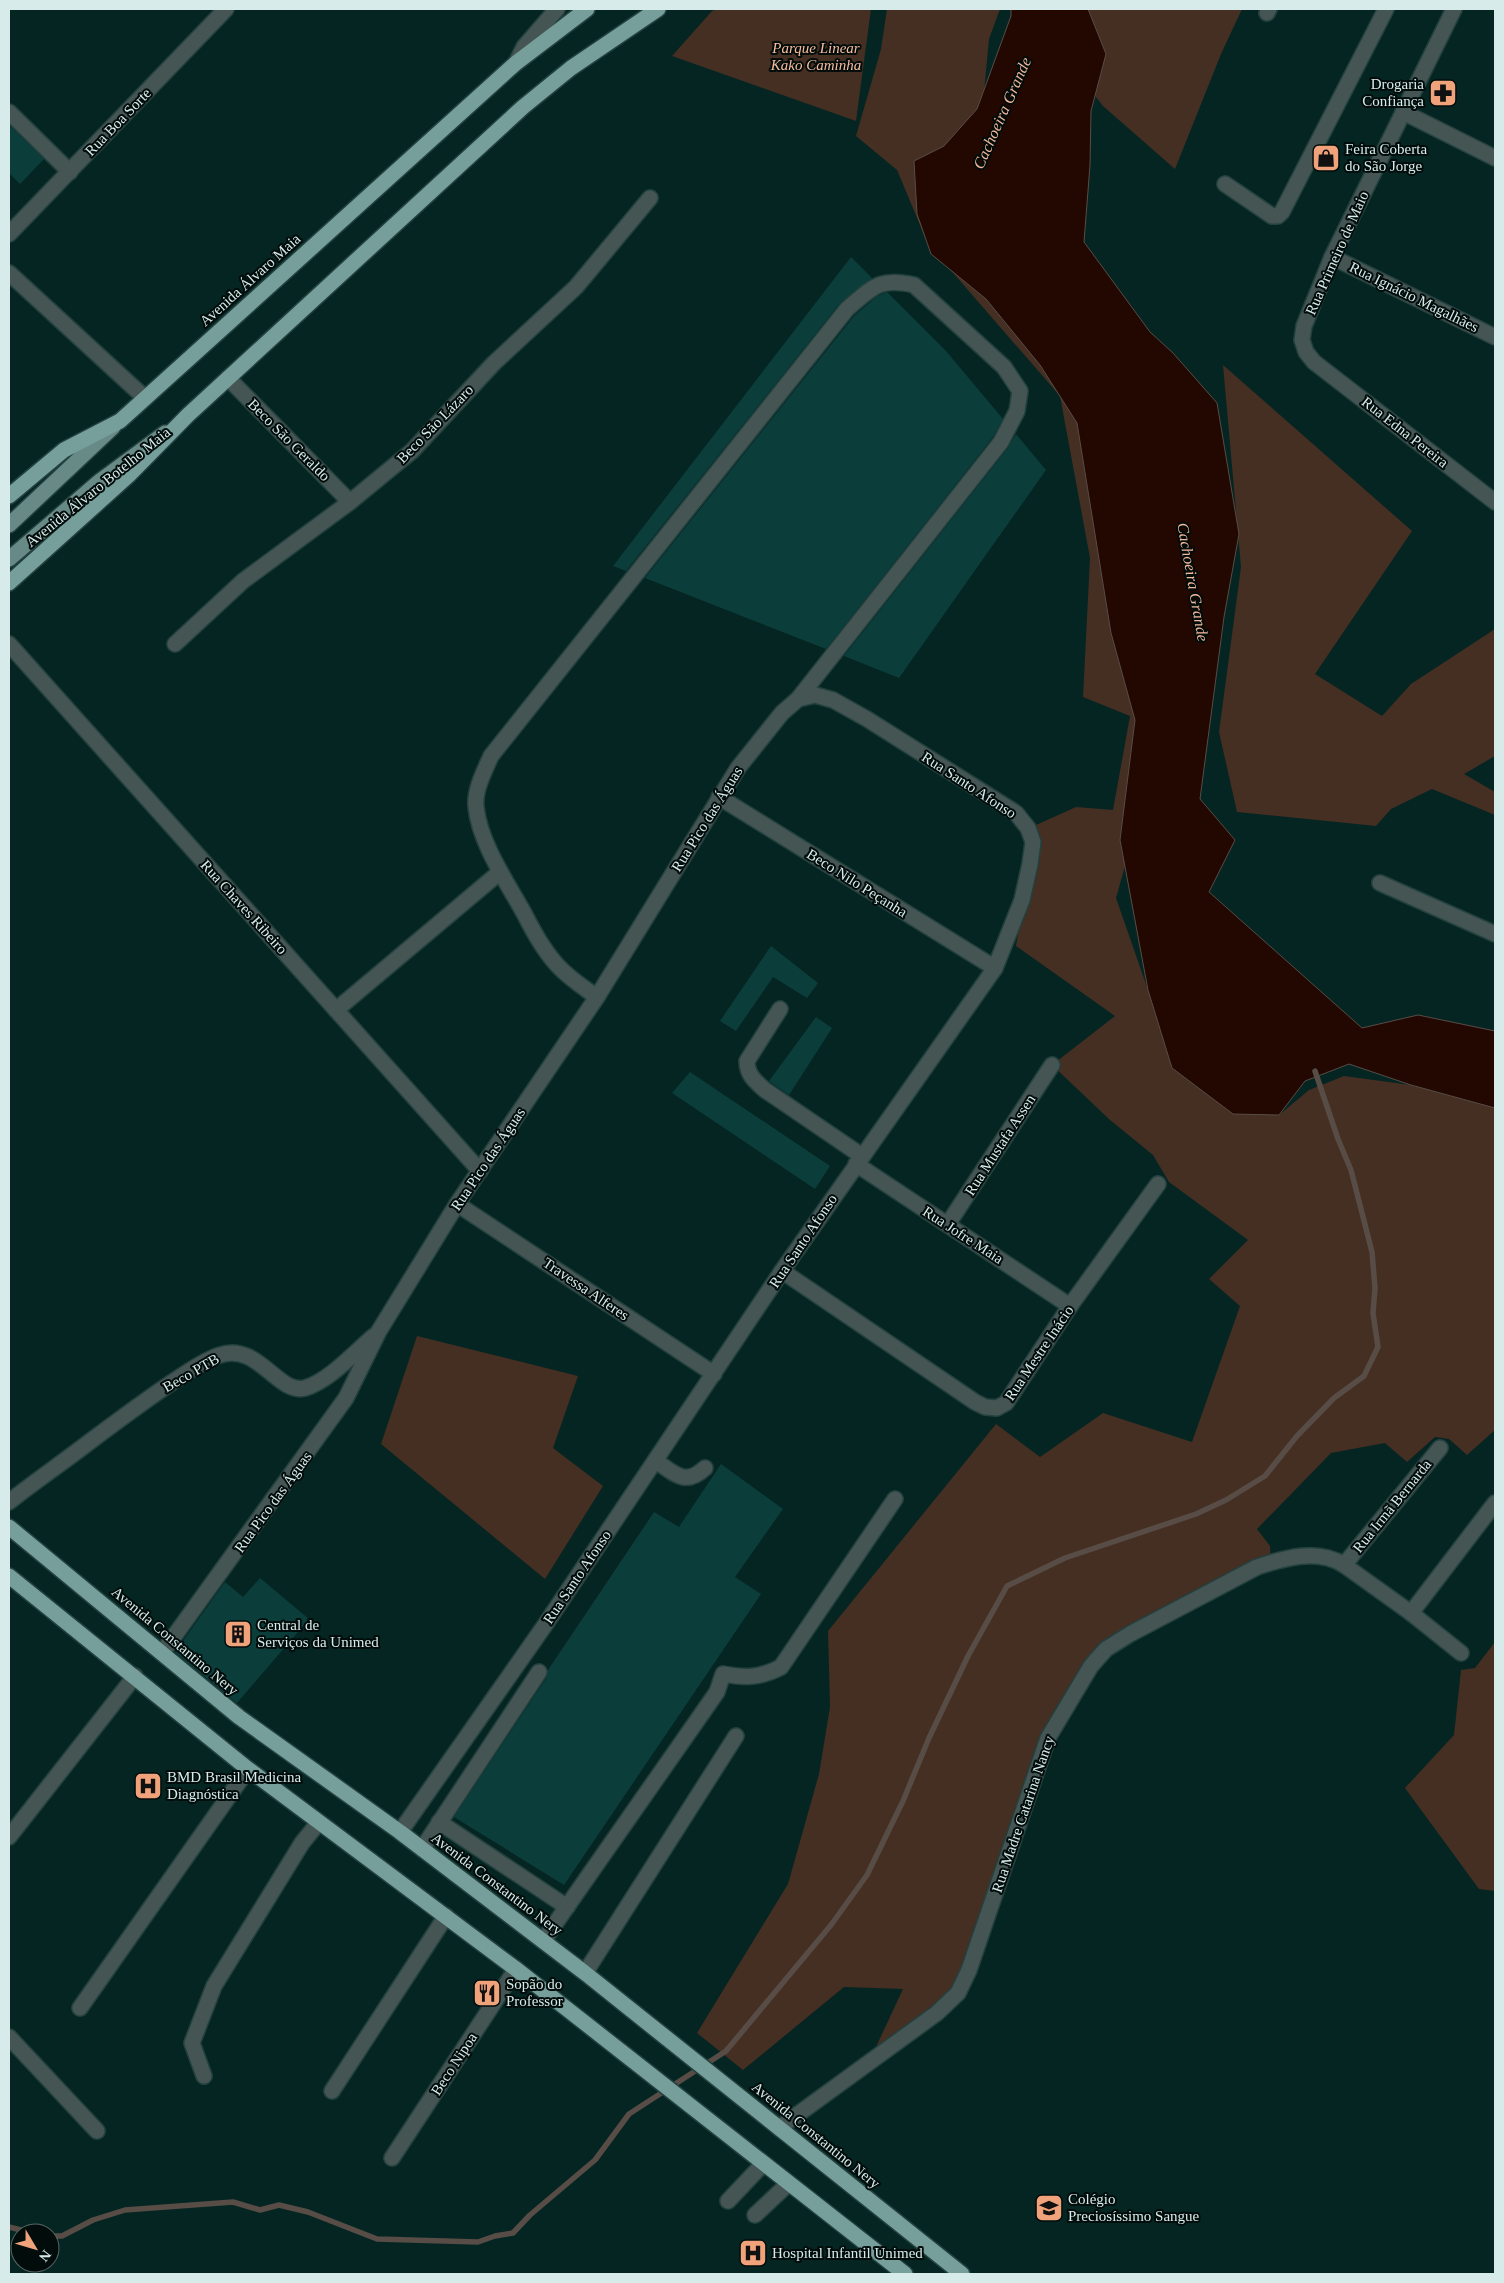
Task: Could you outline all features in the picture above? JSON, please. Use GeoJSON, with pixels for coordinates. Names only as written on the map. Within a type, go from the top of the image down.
{"type":"FeatureCollection","features":[{"type":"Feature","properties":{"kind":"highway","name":"Avenida Álvaro Maia"},"geometry":{"type":"LineString","coordinates":[[120,421],[516,63],[587,9]]}},
{"type":"Feature","properties":{"kind":"highway"},"geometry":{"type":"LineString","coordinates":[[9,584],[129,475],[188,415],[523,108],[571,68],[658,9]]}},
{"type":"Feature","properties":{"kind":"highway"},"geometry":{"type":"LineString","coordinates":[[9,496],[64,450],[120,421]]}},
{"type":"Feature","properties":{"kind":"highway","name":"Avenida Constantino Nery"},"geometry":{"type":"LineString","coordinates":[[9,1527],[239,1717],[422,1848],[585,1973],[962,2274]]}},
{"type":"Feature","properties":{"kind":"highway"},"geometry":{"type":"LineString","coordinates":[[9,1576],[248,1769],[516,1969],[905,2274]]}},
{"type":"Feature","properties":{"kind":"main road","name":"Avenida Álvaro Botelho Maia"},"geometry":{"type":"LineString","coordinates":[[9,559],[100,481],[188,415]]}},
{"type":"Feature","properties":{"kind":"main road","name":"Avenida Álvaro Maia"},"geometry":{"type":"LineString","coordinates":[[9,525],[120,421]]}},
{"type":"Feature","properties":{"kind":"street","name":"Rua Boa Sorte"},"geometry":{"type":"LineString","coordinates":[[9,234],[226,9]]}},
{"type":"Feature","properties":{"kind":"street","name":"Avenida Álvaro Maia"},"geometry":{"type":"LineString","coordinates":[[516,63],[524,47],[558,9]]}},
{"type":"Feature","properties":{"kind":"street"},"geometry":{"type":"LineString","coordinates":[[1225,184],[1272,216],[1278,216],[1282,212],[1386,9]]}},
{"type":"Feature","properties":{"kind":"street","name":"Rua Primeiro de Maio"},"geometry":{"type":"LineString","coordinates":[[1314,362],[1306,352],[1302,340],[1304,326],[1332,257],[1454,9]]}},
{"type":"Feature","properties":{"kind":"street"},"geometry":{"type":"LineString","coordinates":[[9,112],[70,172]]}},
{"type":"Feature","properties":{"kind":"street"},"geometry":{"type":"LineString","coordinates":[[1403,112],[1495,158]]}},
{"type":"Feature","properties":{"kind":"street","name":"Beco São Lázaro"},"geometry":{"type":"LineString","coordinates":[[175,644],[243,581],[350,502],[412,451],[494,363],[576,286],[650,198]]}},
{"type":"Feature","properties":{"kind":"street","name":"Rua Ignácio Magalhães"},"geometry":{"type":"LineString","coordinates":[[1332,257],[1495,337]]}},
{"type":"Feature","properties":{"kind":"street"},"geometry":{"type":"LineString","coordinates":[[9,273],[144,398]]}},
{"type":"Feature","properties":{"kind":"street","name":"Rua Pico das Águas"},"geometry":{"type":"LineString","coordinates":[[162,1653],[346,1398],[379,1332],[457,1204],[597,997],[743,761],[782,713],[798,699],[1001,442],[1017,411],[1020,391],[1004,368],[914,285],[895,281],[874,285],[847,309],[491,756],[479,785],[475,805],[482,830],[500,872],[533,932],[556,964],[569,977],[597,997]]}},
{"type":"Feature","properties":{"kind":"street","name":"Rua Edna Pereira"},"geometry":{"type":"LineString","coordinates":[[1314,362],[1495,502]]}},
{"type":"Feature","properties":{"kind":"street","name":"Beco São Geraldo"},"geometry":{"type":"LineString","coordinates":[[228,378],[350,502]]}},
{"type":"Feature","properties":{"kind":"street","name":"Rua Chaves Ribeiro"},"geometry":{"type":"LineString","coordinates":[[9,644],[480,1171]]}},
{"type":"Feature","properties":{"kind":"street","name":"Rua Santo Afonso"},"geometry":{"type":"LineString","coordinates":[[400,1832],[540,1633],[782,1271],[995,968],[1024,891],[1033,842],[1028,828],[1016,813],[833,700],[815,695],[798,699]]}},
{"type":"Feature","properties":{"kind":"street","name":"Beco Nilo Peçanha"},"geometry":{"type":"LineString","coordinates":[[719,797],[995,968]]}},
{"type":"Feature","properties":{"kind":"street"},"geometry":{"type":"LineString","coordinates":[[336,1010],[500,872]]}},
{"type":"Feature","properties":{"kind":"street"},"geometry":{"type":"LineString","coordinates":[[1380,883],[1495,934]]}},
{"type":"Feature","properties":{"kind":"street","name":"Rua Jofre Maia"},"geometry":{"type":"LineString","coordinates":[[780,1009],[747,1061],[747,1069],[752,1078],[765,1090],[948,1224],[1070,1306]]}},
{"type":"Feature","properties":{"kind":"street","name":"Rua Mustafa Assen"},"geometry":{"type":"LineString","coordinates":[[948,1224],[1052,1066]]}},
{"type":"Feature","properties":{"kind":"street","name":"Rua Mestre Inácio"},"geometry":{"type":"LineString","coordinates":[[782,1271],[953,1388],[985,1407],[997,1408],[1006,1403],[1070,1306],[1158,1184]]}},
{"type":"Feature","properties":{"kind":"street","name":"Travessa Alferes"},"geometry":{"type":"LineString","coordinates":[[457,1204],[714,1374]]}},
{"type":"Feature","properties":{"kind":"street","name":"Beco PTB"},"geometry":{"type":"LineString","coordinates":[[9,1502],[122,1416],[193,1368],[221,1354],[236,1353],[246,1356],[257,1361],[288,1385],[304,1388],[335,1370],[379,1332]]}},
{"type":"Feature","properties":{"kind":"street","name":"Rua Irmã Bernarda"},"geometry":{"type":"LineString","coordinates":[[1344,1564],[1440,1448]]}},
{"type":"Feature","properties":{"kind":"street"},"geometry":{"type":"LineString","coordinates":[[656,1461],[685,1479],[692,1478],[705,1468]]}},
{"type":"Feature","properties":{"kind":"street"},"geometry":{"type":"LineString","coordinates":[[543,1942],[717,1692],[723,1674],[741,1677],[764,1675],[781,1667],[895,1499]]}},
{"type":"Feature","properties":{"kind":"street"},"geometry":{"type":"LineString","coordinates":[[1412,1613],[1495,1503]]}},
{"type":"Feature","properties":{"kind":"street","name":"Rua Madre Catarina Nancy"},"geometry":{"type":"LineString","coordinates":[[779,2128],[937,2013],[958,1993],[970,1970],[1048,1738],[1091,1666],[1106,1649],[1130,1634],[1256,1567],[1278,1560],[1324,1556],[1344,1564],[1412,1613],[1461,1653]]}},
{"type":"Feature","properties":{"kind":"street"},"geometry":{"type":"LineString","coordinates":[[422,1848],[539,1672]]}},
{"type":"Feature","properties":{"kind":"street"},"geometry":{"type":"LineString","coordinates":[[9,1837],[135,1676]]}},
{"type":"Feature","properties":{"kind":"street"},"geometry":{"type":"LineString","coordinates":[[585,1973],[736,1736]]}},
{"type":"Feature","properties":{"kind":"street"},"geometry":{"type":"LineString","coordinates":[[80,2008],[248,1769]]}},
{"type":"Feature","properties":{"kind":"street"},"geometry":{"type":"LineString","coordinates":[[204,2076],[192,2043],[214,1986],[302,1843],[319,1822]]}},
{"type":"Feature","properties":{"kind":"street"},"geometry":{"type":"LineString","coordinates":[[439,1822],[567,1907]]}},
{"type":"Feature","properties":{"kind":"street"},"geometry":{"type":"LineString","coordinates":[[332,2091],[446,1916]]}},
{"type":"Feature","properties":{"kind":"street","name":"Beco Nipoa"},"geometry":{"type":"LineString","coordinates":[[392,2158],[516,1969]]}},
{"type":"Feature","properties":{"kind":"street"},"geometry":{"type":"LineString","coordinates":[[9,2037],[97,2131]]}},
{"type":"Feature","properties":{"kind":"street"},"geometry":{"type":"LineString","coordinates":[[728,2201],[763,2164]]}},
{"type":"Feature","properties":{"kind":"street"},"geometry":{"type":"LineString","coordinates":[[755,2215],[788,2184]]}},
{"type":"Feature","properties":{"kind":"green space","name":"Parque Linear Kako Caminha"},"geometry":{"type":"Polygon","coordinates":[[[718,9],[871,9],[856,121],[672,56],[712,11],[718,9]]]}},
{"type":"Feature","properties":{"kind":"green space"},"geometry":{"type":"Polygon","coordinates":[[[887,9],[1000,9],[989,39],[975,188],[1120,354],[1162,735],[1116,898],[1148,990],[1279,1115],[1309,1090],[1344,1076],[1411,1085],[1495,1108],[1495,1430],[1467,1455],[1449,1439],[1435,1437],[1407,1462],[1385,1443],[1331,1453],[1257,1529],[1270,1546],[1271,1564],[1130,1634],[1091,1666],[1048,1738],[958,1993],[868,2064],[903,1989],[844,1987],[743,2070],[697,2033],[788,1884],[819,1774],[830,1707],[828,1631],[996,1424],[1040,1457],[1103,1413],[1192,1442],[1240,1306],[1209,1279],[1248,1240],[1169,1182],[1153,1155],[1110,1120],[1052,1065],[1115,1016],[1016,946],[1036,825],[1076,807],[1113,810],[1130,716],[1083,697],[1090,558],[1060,396],[928,244],[897,170],[856,136],[881,49],[887,9]]]}},
{"type":"Feature","properties":{"kind":"green space"},"geometry":{"type":"Polygon","coordinates":[[[1078,9],[1242,9],[1221,54],[1175,169],[1103,106],[1067,60],[1078,9]]]}},
{"type":"Feature","properties":{"kind":"green space"},"geometry":{"type":"Polygon","coordinates":[[[1223,365],[1412,531],[1315,674],[1382,716],[1411,684],[1495,629],[1495,756],[1464,774],[1495,792],[1495,815],[1432,789],[1391,809],[1376,826],[1237,812],[1219,732],[1241,567],[1223,365]]]}},
{"type":"Feature","properties":{"kind":"green space"},"geometry":{"type":"Polygon","coordinates":[[[417,1336],[578,1376],[553,1448],[603,1486],[545,1579],[381,1444],[417,1336]]]}},
{"type":"Feature","properties":{"kind":"green space"},"geometry":{"type":"Polygon","coordinates":[[[1495,1642],[1495,1891],[1479,1889],[1405,1788],[1454,1735],[1461,1670],[1475,1668],[1495,1642]]]}},
{"type":"Feature","properties":{"kind":"water","name":"Cachoeira Grande"},"geometry":{"type":"Polygon","coordinates":[[[1011,9],[1088,9],[1106,54],[1091,111],[1090,165],[1084,242],[1150,332],[1173,353],[1217,403],[1239,534],[1224,617],[1200,799],[1235,840],[1209,892],[1362,1028],[1418,1015],[1495,1031],[1495,1108],[1411,1085],[1349,1064],[1305,1081],[1279,1115],[1233,1114],[1172,1068],[1148,990],[1120,840],[1135,720],[1111,633],[1077,423],[1040,365],[986,299],[931,254],[917,214],[914,161],[944,146],[977,109],[1011,16],[1011,9]]]}},
{"type":"Feature","properties":{"kind":"building"},"geometry":{"type":"Polygon","coordinates":[[[9,125],[44,159],[20,184],[9,173],[9,125]]]}},
{"type":"Feature","properties":{"kind":"building"},"geometry":{"type":"Polygon","coordinates":[[[851,257],[872,278],[840,303],[626,571],[613,566],[851,257]]]}},
{"type":"Feature","properties":{"kind":"building"},"geometry":{"type":"Polygon","coordinates":[[[887,292],[946,351],[1003,419],[993,437],[826,649],[645,578],[854,316],[876,297],[887,292]]]}},
{"type":"Feature","properties":{"kind":"building"},"geometry":{"type":"Polygon","coordinates":[[[1016,434],[1046,470],[899,678],[844,656],[1008,448],[1016,434]]]}},
{"type":"Feature","properties":{"kind":"building"},"geometry":{"type":"Polygon","coordinates":[[[771,946],[818,983],[807,998],[773,977],[736,1031],[720,1021],[771,946]]]}},
{"type":"Feature","properties":{"kind":"building"},"geometry":{"type":"Polygon","coordinates":[[[816,1017],[832,1028],[789,1095],[769,1081],[816,1017]]]}},
{"type":"Feature","properties":{"kind":"building"},"geometry":{"type":"Polygon","coordinates":[[[690,1072],[830,1166],[815,1189],[672,1093],[690,1072]]]}},
{"type":"Feature","properties":{"kind":"building"},"geometry":{"type":"Polygon","coordinates":[[[721,1464],[783,1509],[735,1577],[761,1594],[564,1885],[454,1817],[547,1677],[548,1670],[654,1512],[679,1527],[721,1464]]]}},
{"type":"Feature","properties":{"kind":"building","name":"Central de Serviços da Unimed"},"geometry":{"type":"Polygon","coordinates":[[[260,1578],[309,1619],[237,1703],[175,1652],[225,1582],[243,1597],[260,1578]]]}},
{"type":"Feature","properties":{"kind":"waterway"},"geometry":{"type":"LineString","coordinates":[[60,2236],[93,2220],[125,2210],[233,2202],[260,2210],[279,2205],[308,2212],[377,2239],[478,2242],[495,2236],[513,2233],[530,2215],[595,2160],[629,2114],[726,2051],[831,1925],[867,1875],[903,1801],[929,1738],[968,1656],[1007,1586],[1065,1558],[1196,1514],[1226,1500],[1265,1476],[1297,1436],[1334,1398],[1364,1376],[1378,1347],[1373,1313],[1375,1288],[1372,1252],[1351,1170],[1338,1139],[1315,1071]]}},
{"type":"Feature","properties":{"kind":"place","name":"Drogaria Confiança"},"geometry":{"type":"Point","coordinates":[1443,93]}},
{"type":"Feature","properties":{"kind":"place","name":"Feira Coberta do São Jorge"},"geometry":{"type":"Point","coordinates":[1326,158]}},
{"type":"Feature","properties":{"kind":"place","name":"Central de Serviços da Unimed"},"geometry":{"type":"Point","coordinates":[238,1634]}},
{"type":"Feature","properties":{"kind":"place","name":"BMD Brasil Medicina Diagnóstica"},"geometry":{"type":"Point","coordinates":[148,1786]}},
{"type":"Feature","properties":{"kind":"place","name":"Sopão do Professor"},"geometry":{"type":"Point","coordinates":[487,1993]}},
{"type":"Feature","properties":{"kind":"place","name":"Colégio Preciosíssimo Sangue"},"geometry":{"type":"Point","coordinates":[1049,2208]}},
{"type":"Feature","properties":{"kind":"place","name":"Hospital Infantil Unimed"},"geometry":{"type":"Point","coordinates":[753,2253]}}]}
